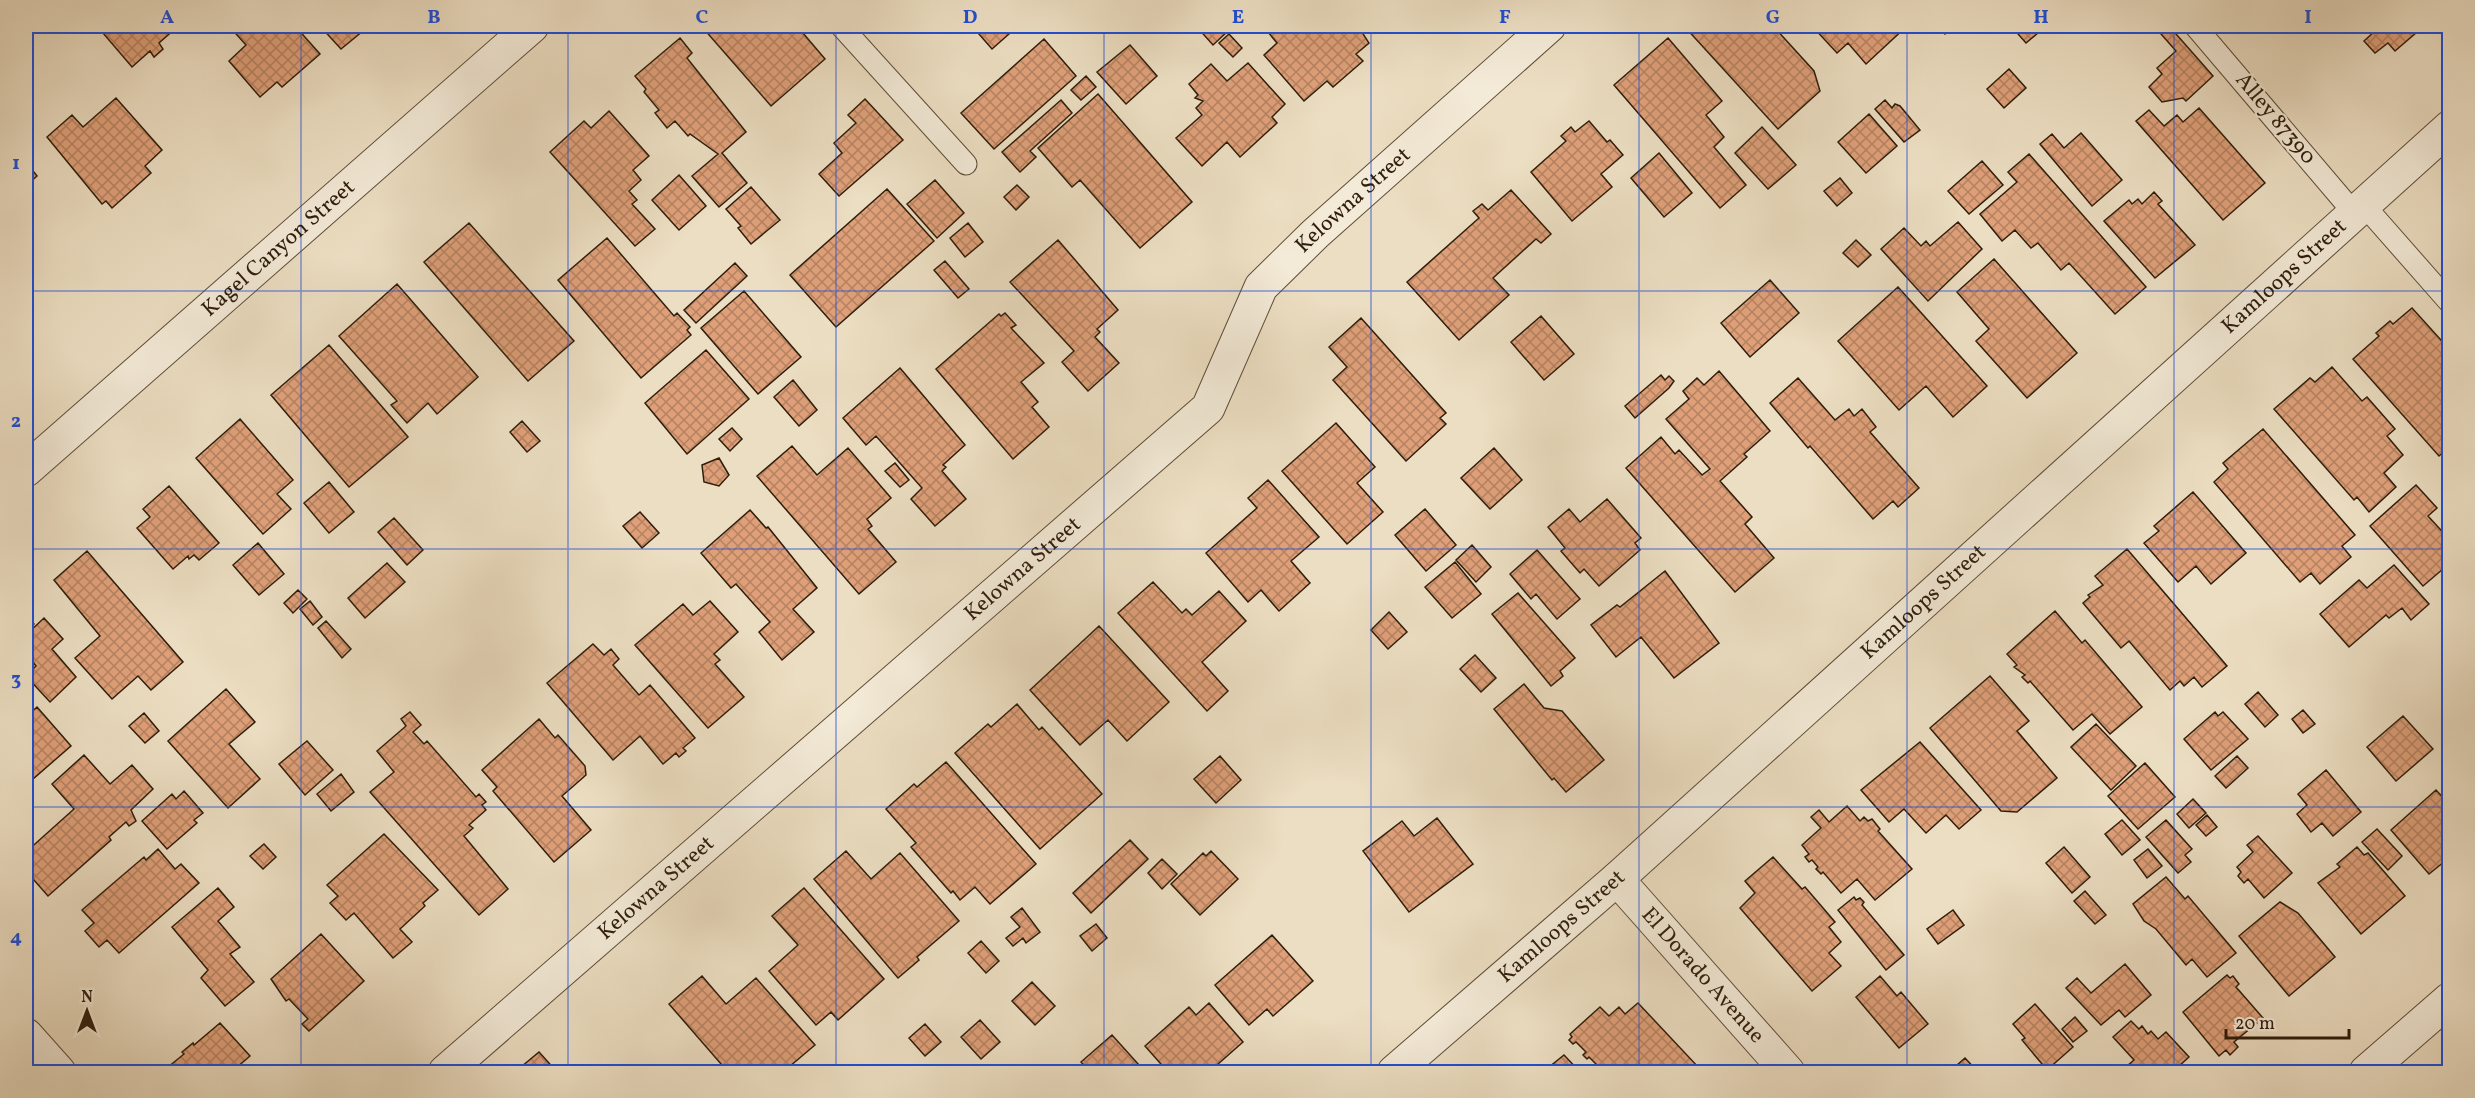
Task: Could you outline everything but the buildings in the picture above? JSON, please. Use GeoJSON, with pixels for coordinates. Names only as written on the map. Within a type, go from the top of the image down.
{"type":"FeatureCollection","features":[{"type":"Feature","properties":{"kind":"street","name":"Kagel Canyon Street"},"geometry":{"type":"LineString","coordinates":[[26,470],[532,26]]}},
{"type":"Feature","properties":{"kind":"street","name":"Kelowna Street"},"geometry":{"type":"LineString","coordinates":[[445,1072],[1208,408],[1261,286],[1323,226],[1549,26]]}},
{"type":"Feature","properties":{"kind":"street","name":"Kamloops Street"},"geometry":{"type":"LineString","coordinates":[[1394,1072],[1617,879],[2450,127]]}},
{"type":"Feature","properties":{"kind":"street","name":"El Dorado Avenue"},"geometry":{"type":"LineString","coordinates":[[1617,879],[1788,1072]]}},
{"type":"Feature","properties":{"kind":"street"},"geometry":{"type":"LineString","coordinates":[[2366,1072],[2450,999]]}},
{"type":"Feature","properties":{"kind":"street"},"geometry":{"type":"LineString","coordinates":[[26,1035],[58,1072]]}},
{"type":"Feature","properties":{"kind":"lane"},"geometry":{"type":"LineString","coordinates":[[841,26],[966,164]]}},
{"type":"Feature","properties":{"kind":"lane","name":"Alley 87390"},"geometry":{"type":"LineString","coordinates":[[2195,26],[2359,209],[2449,302]]}}]}
